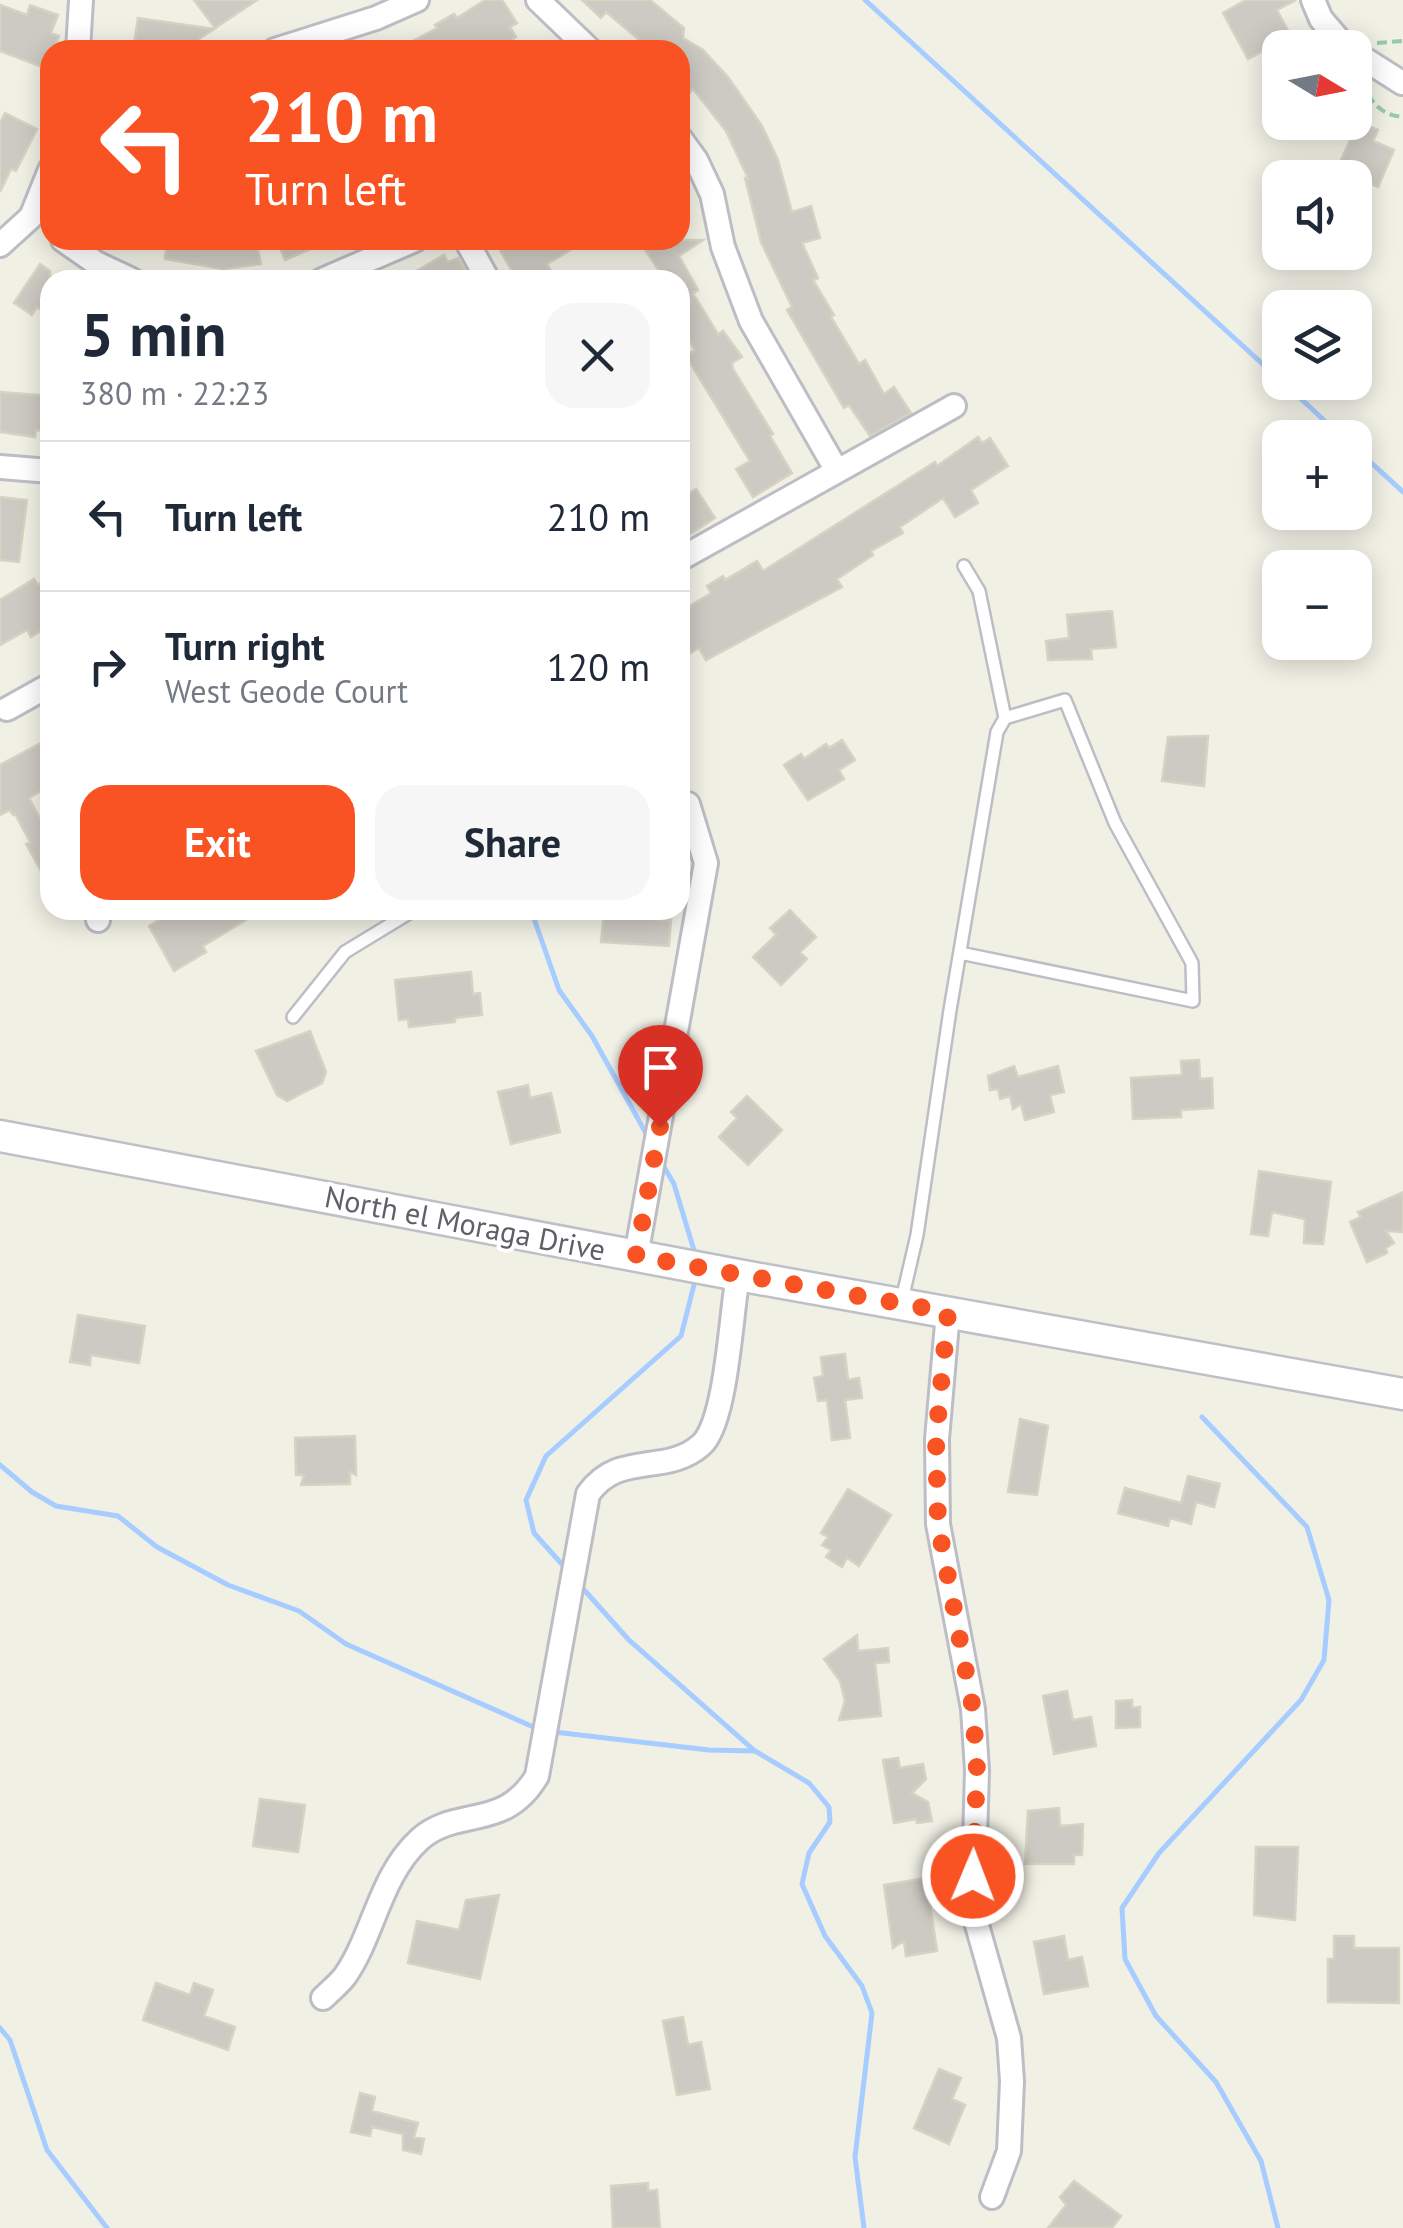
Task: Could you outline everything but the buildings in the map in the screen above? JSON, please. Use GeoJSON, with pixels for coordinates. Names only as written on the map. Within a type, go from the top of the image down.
{"type":"FeatureCollection","features":[{"type":"Feature","properties":{"kind":"street"},"geometry":{"type":"LineString","coordinates":[[78,40],[80,0]]}},
{"type":"Feature","properties":{"kind":"street"},"geometry":{"type":"LineString","coordinates":[[307,40],[417,0]]}},
{"type":"Feature","properties":{"kind":"street"},"geometry":{"type":"LineString","coordinates":[[538,0],[580,40]]}},
{"type":"Feature","properties":{"kind":"street"},"geometry":{"type":"LineString","coordinates":[[1313,0],[1321,19],[1332,30]]}},
{"type":"Feature","properties":{"kind":"street"},"geometry":{"type":"LineString","coordinates":[[1372,64],[1402,82]]}},
{"type":"Feature","properties":{"kind":"street"},"geometry":{"type":"LineString","coordinates":[[690,152],[712,194],[723,247],[750,322],[836,471]]}},
{"type":"Feature","properties":{"kind":"street"},"geometry":{"type":"LineString","coordinates":[[0,245],[40,225]]}},
{"type":"Feature","properties":{"kind":"street"},"geometry":{"type":"LineString","coordinates":[[77,250],[111,270]]}},
{"type":"Feature","properties":{"kind":"street"},"geometry":{"type":"LineString","coordinates":[[346,270],[392,250]]}},
{"type":"Feature","properties":{"kind":"street"},"geometry":{"type":"LineString","coordinates":[[690,553],[954,406]]}},
{"type":"Feature","properties":{"kind":"street"},"geometry":{"type":"LineString","coordinates":[[0,467],[40,470]]}},
{"type":"Feature","properties":{"kind":"street"},"geometry":{"type":"LineString","coordinates":[[7,709],[40,691]]}},
{"type":"Feature","properties":{"kind":"street"},"geometry":{"type":"LineString","coordinates":[[636,1256],[706,864],[690,819]]}},
{"type":"Feature","properties":{"kind":"street","name":"North el Moraga Drive"},"geometry":{"type":"LineString","coordinates":[[0,1136],[738,1275],[1403,1394]]}},
{"type":"Feature","properties":{"kind":"street"},"geometry":{"type":"LineString","coordinates":[[323,1998],[344,1976],[393,1876],[422,1837],[514,1805],[528,1792],[537,1776],[588,1494],[600,1478],[614,1469],[670,1461],[690,1454],[705,1440],[721,1398],[738,1275]]}},
{"type":"Feature","properties":{"kind":"street"},"geometry":{"type":"LineString","coordinates":[[948,1312],[936,1438],[938,1524],[973,1709],[977,1770],[973,1911],[1009,2038],[1012,2081],[1008,2151],[992,2197]]}},
{"type":"Feature","properties":{"kind":"lane"},"geometry":{"type":"LineString","coordinates":[[901,1304],[917,1235],[997,732],[1005,718],[979,591],[964,566]]}},
{"type":"Feature","properties":{"kind":"lane"},"geometry":{"type":"LineString","coordinates":[[960,952],[1193,1002],[1192,963],[1114,823],[1065,700],[1005,718]]}},
{"type":"Feature","properties":{"kind":"lane"},"geometry":{"type":"LineString","coordinates":[[293,1017],[345,952],[398,920]]}},
{"type":"Feature","properties":{"kind":"path"},"geometry":{"type":"LineString","coordinates":[[1372,50],[1403,42]]}},
{"type":"Feature","properties":{"kind":"path"},"geometry":{"type":"LineString","coordinates":[[1372,93],[1379,110],[1403,118]]}},
{"type":"Feature","properties":{"kind":"waterway"},"geometry":{"type":"LineString","coordinates":[[865,0],[1262,364]]}},
{"type":"Feature","properties":{"kind":"waterway"},"geometry":{"type":"LineString","coordinates":[[1302,400],[1324,420]]}},
{"type":"Feature","properties":{"kind":"waterway"},"geometry":{"type":"LineString","coordinates":[[1372,464],[1403,492]]}},
{"type":"Feature","properties":{"kind":"waterway"},"geometry":{"type":"LineString","coordinates":[[534,920],[559,990],[592,1036],[648,1137]]}},
{"type":"Feature","properties":{"kind":"waterway"},"geometry":{"type":"LineString","coordinates":[[660,1160],[674,1184],[696,1257]]}},
{"type":"Feature","properties":{"kind":"waterway"},"geometry":{"type":"LineString","coordinates":[[568,1571],[534,1533],[526,1500],[546,1456],[681,1336],[696,1277]]}},
{"type":"Feature","properties":{"kind":"waterway"},"geometry":{"type":"LineString","coordinates":[[1202,1417],[1307,1527],[1329,1600],[1324,1660],[1301,1700],[1159,1853],[1122,1908],[1125,1959],[1156,2016],[1216,2082],[1261,2161],[1278,2228]]}},
{"type":"Feature","properties":{"kind":"waterway"},"geometry":{"type":"LineString","coordinates":[[0,1465],[56,1506],[118,1516],[157,1547],[228,1585],[299,1611],[346,1644],[538,1729]]}},
{"type":"Feature","properties":{"kind":"waterway"},"geometry":{"type":"LineString","coordinates":[[578,1583],[628,1639],[755,1751]]}},
{"type":"Feature","properties":{"kind":"waterway"},"geometry":{"type":"LineString","coordinates":[[554,1732],[709,1750],[755,1751],[809,1783],[829,1807],[830,1822],[809,1853],[802,1884],[825,1936],[862,1986],[872,2013],[855,2157],[864,2228]]}},
{"type":"Feature","properties":{"kind":"waterway"},"geometry":{"type":"LineString","coordinates":[[0,2028],[10,2040],[47,2150],[107,2228]]}},
{"type":"Feature","properties":{"kind":"route"},"geometry":{"type":"LineString","coordinates":[[660,1127],[636,1256],[948,1312],[936,1438],[938,1524],[973,1709],[977,1770],[973,1876]]}}]}
